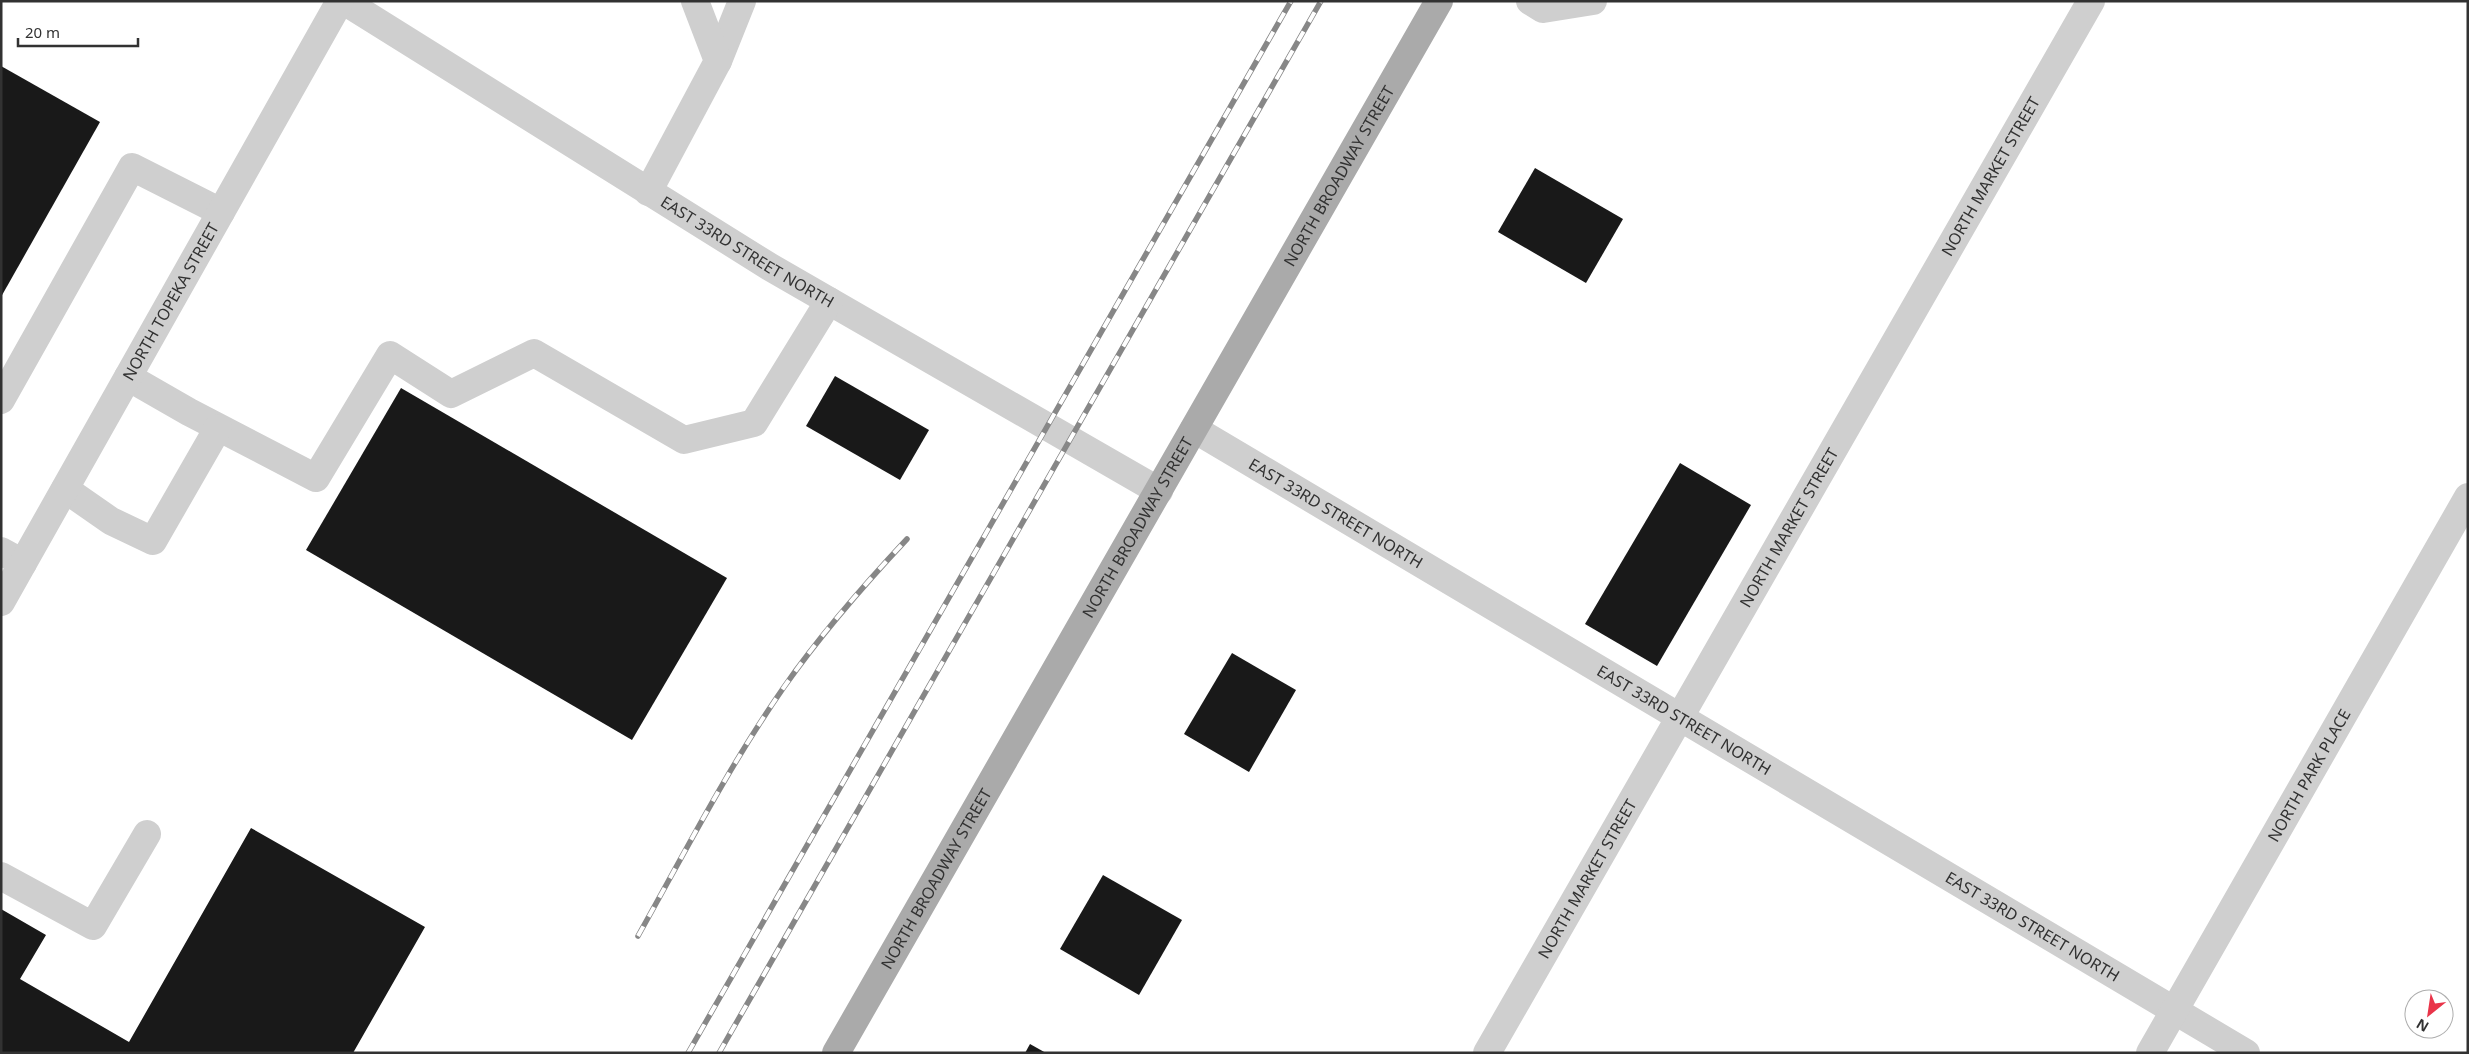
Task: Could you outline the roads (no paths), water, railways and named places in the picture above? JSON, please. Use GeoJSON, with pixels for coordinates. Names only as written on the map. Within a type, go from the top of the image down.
{"type":"FeatureCollection","features":[{"type":"Feature","properties":{"kind":"main road","name":"NORTH BROADWAY STREET"},"geometry":{"type":"LineString","coordinates":[[836,1053],[1439,1]]}},
{"type":"Feature","properties":{"kind":"street","name":"NORTH TOPEKA STREET"},"geometry":{"type":"LineString","coordinates":[[1,602],[12,557],[65,489],[340,1]]}},
{"type":"Feature","properties":{"kind":"street","name":"EAST 33RD STREET NORTH"},"geometry":{"type":"LineString","coordinates":[[344,1],[648,192],[829,301],[1159,491]]}},
{"type":"Feature","properties":{"kind":"street"},"geometry":{"type":"LineString","coordinates":[[695,1],[718,61]]}},
{"type":"Feature","properties":{"kind":"street"},"geometry":{"type":"LineString","coordinates":[[648,192],[718,61],[742,1]]}},
{"type":"Feature","properties":{"kind":"street"},"geometry":{"type":"LineString","coordinates":[[1530,1],[1543,9],[1593,1]]}},
{"type":"Feature","properties":{"kind":"street","name":"NORTH MARKET STREET"},"geometry":{"type":"LineString","coordinates":[[1487,1053],[2091,1]]}},
{"type":"Feature","properties":{"kind":"street"},"geometry":{"type":"LineString","coordinates":[[1,400],[132,167],[221,212]]}},
{"type":"Feature","properties":{"kind":"street"},"geometry":{"type":"LineString","coordinates":[[128,377],[218,428],[316,478],[390,356],[450,394],[534,353],[684,440],[754,423],[829,301]]}},
{"type":"Feature","properties":{"kind":"street"},"geometry":{"type":"LineString","coordinates":[[65,489],[111,521],[153,541],[218,428]]}},
{"type":"Feature","properties":{"kind":"street","name":"EAST 33RD STREET NORTH"},"geometry":{"type":"LineString","coordinates":[[1194,429],[2246,1053]]}},
{"type":"Feature","properties":{"kind":"street","name":"NORTH PARK PLACE"},"geometry":{"type":"LineString","coordinates":[[2150,1053],[2468,497]]}},
{"type":"Feature","properties":{"kind":"street"},"geometry":{"type":"LineString","coordinates":[[1,876],[93,926],[147,834]]}},
{"type":"Feature","properties":{"kind":"railway"},"geometry":{"type":"LineString","coordinates":[[688,1053],[1291,1]]}},
{"type":"Feature","properties":{"kind":"railway"},"geometry":{"type":"LineString","coordinates":[[719,1053],[1321,1]]}},
{"type":"Feature","properties":{"kind":"railway"},"geometry":{"type":"LineString","coordinates":[[638,936],[726,778],[784,687],[843,611],[907,539]]}}]}
